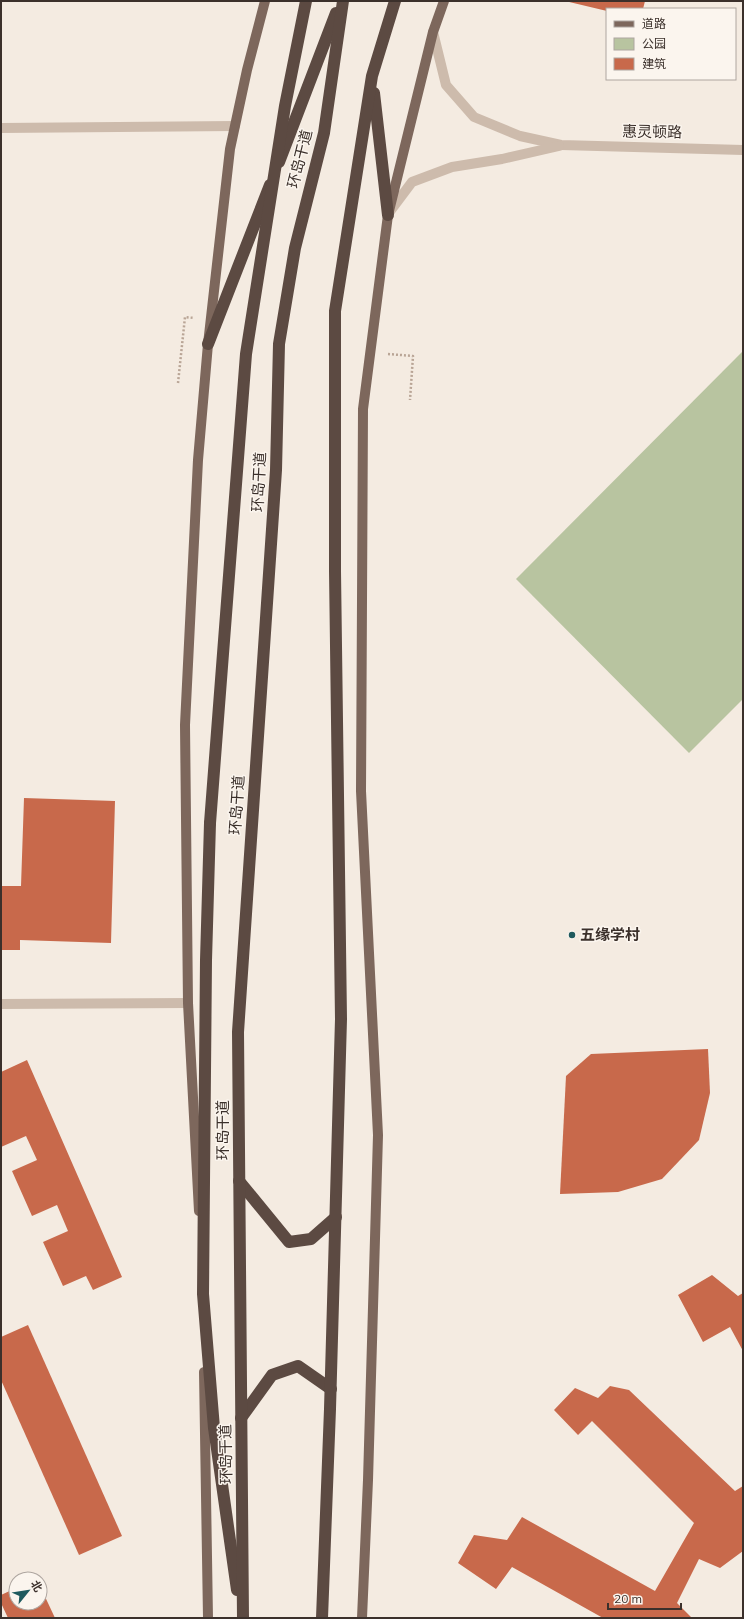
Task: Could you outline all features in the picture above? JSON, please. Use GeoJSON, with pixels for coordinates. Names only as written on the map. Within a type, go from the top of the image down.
{"type":"FeatureCollection","features":[{"type":"Feature","properties":{"kind":"highway"},"geometry":{"type":"LineString","coordinates":[[242,1618],[214,1428],[203,1294],[206,968],[210,823],[246,354],[285,106],[306,1]]}},
{"type":"Feature","properties":{"kind":"highway"},"geometry":{"type":"LineString","coordinates":[[208,344],[342,1]]}},
{"type":"Feature","properties":{"kind":"highway","name":"环岛干道"},"geometry":{"type":"LineString","coordinates":[[242,1618],[242,1418],[238,1032],[276,470],[280,344],[295,248],[324,133],[342,1]]}},
{"type":"Feature","properties":{"kind":"highway"},"geometry":{"type":"LineString","coordinates":[[322,1618],[331,1389],[341,1019],[335,571],[335,311],[372,76],[394,1]]}},
{"type":"Feature","properties":{"kind":"highway"},"geometry":{"type":"LineString","coordinates":[[383,39],[403,1]]}},
{"type":"Feature","properties":{"kind":"highway"},"geometry":{"type":"LineString","coordinates":[[372,76],[388,215]]}},
{"type":"Feature","properties":{"kind":"highway"},"geometry":{"type":"LineString","coordinates":[[239,1181],[289,1242],[311,1239],[336,1217]]}},
{"type":"Feature","properties":{"kind":"highway"},"geometry":{"type":"LineString","coordinates":[[242,1418],[272,1375],[298,1366],[331,1389]]}},
{"type":"Feature","properties":{"kind":"main road"},"geometry":{"type":"LineString","coordinates":[[208,1618],[203,1294],[188,1004],[185,725],[198,460],[210,320],[230,148],[247,70],[265,1]]}},
{"type":"Feature","properties":{"kind":"main road"},"geometry":{"type":"LineString","coordinates":[[362,1618],[368,1480],[378,1134],[361,791],[363,409],[388,215],[433,32],[444,1]]}},
{"type":"Feature","properties":{"kind":"street"},"geometry":{"type":"LineString","coordinates":[[433,32],[446,85],[474,117],[520,136],[561,145]]}},
{"type":"Feature","properties":{"kind":"street"},"geometry":{"type":"LineString","coordinates":[[1,128],[235,126]]}},
{"type":"Feature","properties":{"kind":"street"},"geometry":{"type":"LineString","coordinates":[[388,215],[412,182],[452,167],[502,159],[561,145]]}},
{"type":"Feature","properties":{"kind":"street","name":"惠灵顿路"},"geometry":{"type":"LineString","coordinates":[[561,145],[743,150]]}},
{"type":"Feature","properties":{"kind":"street"},"geometry":{"type":"LineString","coordinates":[[1,1004],[188,1004]]}},
{"type":"Feature","properties":{"kind":"path"},"geometry":{"type":"LineString","coordinates":[[178,383],[185,317],[210,320]]}},
{"type":"Feature","properties":{"kind":"path"},"geometry":{"type":"LineString","coordinates":[[370,353],[413,356],[410,400]]}},
{"type":"Feature","properties":{"kind":"green space"},"geometry":{"type":"Polygon","coordinates":[[[743,351],[743,699],[689,753],[516,579],[743,351]]]}},
{"type":"Feature","properties":{"kind":"building"},"geometry":{"type":"Polygon","coordinates":[[[565,1],[645,1],[643,8],[606,8],[606,11],[565,1]]]}},
{"type":"Feature","properties":{"kind":"building"},"geometry":{"type":"Polygon","coordinates":[[[24,798],[115,801],[111,943],[20,940],[20,950],[1,950],[1,886],[21,886],[24,798]]]}},
{"type":"Feature","properties":{"kind":"building"},"geometry":{"type":"Polygon","coordinates":[[[708,1049],[710,1093],[699,1140],[662,1179],[618,1192],[560,1194],[566,1076],[591,1054],[708,1049]]]}},
{"type":"Feature","properties":{"kind":"building"},"geometry":{"type":"Polygon","coordinates":[[[27,1060],[122,1277],[93,1290],[86,1276],[63,1286],[43,1242],[68,1231],[57,1205],[32,1216],[12,1171],[37,1160],[26,1136],[1,1147],[1,1072],[27,1060]]]}},
{"type":"Feature","properties":{"kind":"building"},"geometry":{"type":"Polygon","coordinates":[[[712,1275],[738,1296],[743,1293],[743,1351],[730,1327],[703,1342],[678,1295],[712,1275]]]}},
{"type":"Feature","properties":{"kind":"building"},"geometry":{"type":"Polygon","coordinates":[[[28,1325],[122,1536],[79,1555],[1,1380],[1,1337],[28,1325]]]}},
{"type":"Feature","properties":{"kind":"building"},"geometry":{"type":"Polygon","coordinates":[[[610,1386],[629,1390],[735,1491],[743,1486],[743,1551],[720,1568],[699,1559],[677,1603],[692,1618],[603,1618],[512,1567],[496,1589],[458,1563],[474,1535],[507,1540],[522,1517],[655,1591],[694,1523],[592,1421],[578,1435],[554,1410],[575,1388],[598,1398],[610,1386]]]}},
{"type":"Feature","properties":{"kind":"building"},"geometry":{"type":"Polygon","coordinates":[[[8,1592],[8,1611],[48,1611],[48,1603],[55,1618],[8,1618],[1,1603],[1,1595],[8,1592]]]}},
{"type":"Feature","properties":{"kind":"place","name":"五缘学村"},"geometry":{"type":"Point","coordinates":[572,935]}}]}
